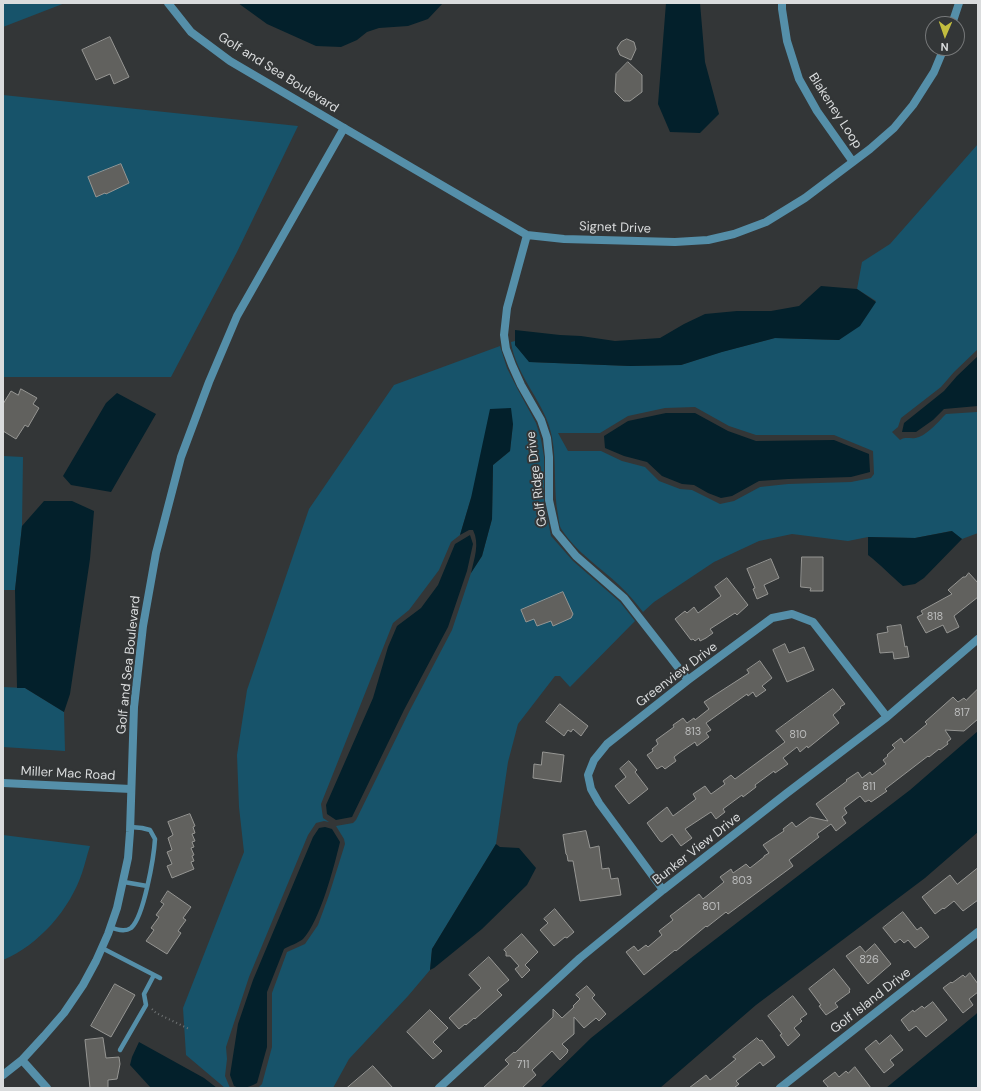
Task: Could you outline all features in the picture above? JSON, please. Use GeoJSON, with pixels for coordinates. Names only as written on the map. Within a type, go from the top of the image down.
{"type":"FeatureCollection","features":[{"type":"Feature","properties":{"kind":"street","name":"Golf and Sea Boulevard"},"geometry":{"type":"LineString","coordinates":[[3,1075],[22,1060],[64,1013],[83,985],[96,961],[117,908],[124,882],[131,827],[134,707],[143,626],[156,553],[181,457],[209,382],[237,316],[289,222],[344,128],[230,62],[191,32],[168,3]]}},
{"type":"Feature","properties":{"kind":"street","name":"Blakeney Loop"},"geometry":{"type":"LineString","coordinates":[[782,3],[787,41],[799,79],[817,111],[853,162]]}},
{"type":"Feature","properties":{"kind":"street"},"geometry":{"type":"LineString","coordinates":[[955,16],[959,3]]}},
{"type":"Feature","properties":{"kind":"street","name":"Signet Drive"},"geometry":{"type":"LineString","coordinates":[[344,128],[528,236],[564,239],[675,242],[708,240],[734,234],[766,222],[805,198],[853,162],[894,128],[913,106],[934,72],[941,56]]}},
{"type":"Feature","properties":{"kind":"street","name":"Golf Ridge Drive"},"geometry":{"type":"LineString","coordinates":[[528,236],[507,308],[504,335],[506,349],[512,365],[521,385],[541,420],[547,438],[549,456],[549,500],[556,532],[576,556],[624,598],[688,680]]}},
{"type":"Feature","properties":{"kind":"street","name":"Greenview Drive"},"geometry":{"type":"LineString","coordinates":[[664,890],[599,803],[591,789],[588,775],[594,760],[607,744],[688,680],[772,618],[792,614],[813,622],[887,716]]}},
{"type":"Feature","properties":{"kind":"street","name":"Bunker View Drive"},"geometry":{"type":"LineString","coordinates":[[439,1088],[580,958],[787,793],[887,716],[978,639]]}},
{"type":"Feature","properties":{"kind":"street","name":"Miller Mac Road"},"geometry":{"type":"LineString","coordinates":[[3,783],[131,789]]}},
{"type":"Feature","properties":{"kind":"street","name":"Golf Island Drive"},"geometry":{"type":"LineString","coordinates":[[780,1088],[978,932]]}},
{"type":"Feature","properties":{"kind":"street"},"geometry":{"type":"LineString","coordinates":[[22,1060],[48,1088]]}},
{"type":"Feature","properties":{"kind":"lane"},"geometry":{"type":"LineString","coordinates":[[110,927],[116,930],[128,930],[132,927],[139,914],[147,886],[155,839],[150,830],[131,827]]}},
{"type":"Feature","properties":{"kind":"lane"},"geometry":{"type":"LineString","coordinates":[[124,882],[147,886]]}},
{"type":"Feature","properties":{"kind":"lane"},"geometry":{"type":"LineString","coordinates":[[102,948],[160,978]]}},
{"type":"Feature","properties":{"kind":"lane"},"geometry":{"type":"LineString","coordinates":[[120,1050],[146,1005],[144,994],[154,975]]}},
{"type":"Feature","properties":{"kind":"path"},"geometry":{"type":"LineString","coordinates":[[156,1013],[189,1029]]}},
{"type":"Feature","properties":{"kind":"shaded area"},"geometry":{"type":"Polygon","coordinates":[[[3,3],[65,3],[3,27],[3,3]]]}},
{"type":"Feature","properties":{"kind":"shaded area"},"geometry":{"type":"Polygon","coordinates":[[[238,3],[443,3],[428,19],[408,26],[379,28],[367,32],[357,40],[341,47],[316,46],[267,24],[238,3]]]}},
{"type":"Feature","properties":{"kind":"shaded area"},"geometry":{"type":"Polygon","coordinates":[[[666,3],[700,3],[705,62],[719,114],[700,133],[670,132],[658,104],[666,3]]]}},
{"type":"Feature","properties":{"kind":"shaded area"},"geometry":{"type":"Polygon","coordinates":[[[3,95],[298,126],[237,252],[171,377],[3,377],[3,95]]]}},
{"type":"Feature","properties":{"kind":"shaded area"},"geometry":{"type":"Polygon","coordinates":[[[978,144],[978,349],[941,387],[901,418],[898,427],[892,432],[900,440],[905,438],[916,438],[930,430],[946,414],[977,412],[978,533],[962,539],[951,531],[915,538],[868,537],[848,541],[792,534],[759,541],[714,562],[654,602],[643,612],[619,585],[577,548],[561,528],[559,523],[555,486],[552,437],[549,425],[538,401],[519,367],[511,342],[515,341],[515,345],[530,362],[630,366],[681,365],[721,352],[775,338],[839,340],[876,301],[857,289],[862,262],[890,244],[978,144]],[[695,407],[665,408],[628,416],[600,433],[558,433],[568,451],[601,451],[622,461],[645,467],[659,481],[680,489],[692,490],[720,504],[734,501],[760,487],[788,484],[851,482],[871,478],[874,474],[873,451],[834,435],[756,435],[729,426],[695,407]]]}},
{"type":"Feature","properties":{"kind":"shaded area"},"geometry":{"type":"Polygon","coordinates":[[[821,286],[857,289],[876,302],[860,326],[839,340],[775,338],[681,365],[630,366],[529,362],[515,345],[515,330],[581,336],[615,341],[660,338],[705,314],[737,311],[771,311],[799,306],[821,286]]]}},
{"type":"Feature","properties":{"kind":"shaded area"},"geometry":{"type":"Polygon","coordinates":[[[500,346],[507,368],[536,423],[541,439],[544,457],[544,501],[551,536],[573,561],[620,602],[635,621],[570,687],[560,676],[555,676],[518,724],[508,762],[496,844],[432,949],[430,970],[408,996],[349,1059],[333,1088],[258,1088],[262,1084],[272,1047],[272,993],[287,952],[305,944],[318,925],[345,844],[344,839],[336,826],[353,823],[356,820],[409,712],[452,630],[471,573],[482,556],[492,519],[493,465],[510,451],[513,424],[471,498],[460,535],[451,542],[439,570],[409,610],[393,623],[321,804],[323,818],[329,822],[324,821],[316,823],[308,835],[249,977],[226,1047],[227,1059],[225,1076],[230,1088],[225,1088],[186,1055],[183,1008],[244,852],[239,807],[237,755],[247,690],[309,509],[394,385],[500,346]]]}},
{"type":"Feature","properties":{"kind":"shaded area"},"geometry":{"type":"Polygon","coordinates":[[[978,356],[978,406],[944,409],[933,420],[916,432],[902,432],[904,423],[944,391],[978,356]]]}},
{"type":"Feature","properties":{"kind":"shaded area"},"geometry":{"type":"Polygon","coordinates":[[[117,393],[156,414],[111,492],[71,485],[63,476],[106,403],[117,393]]]}},
{"type":"Feature","properties":{"kind":"shaded area"},"geometry":{"type":"Polygon","coordinates":[[[511,408],[513,424],[510,451],[493,465],[492,519],[482,556],[471,573],[476,552],[475,535],[473,530],[469,530],[460,535],[471,498],[490,409],[511,408]]]}},
{"type":"Feature","properties":{"kind":"shaded area"},"geometry":{"type":"Polygon","coordinates":[[[666,413],[695,413],[728,431],[756,441],[834,440],[869,454],[870,472],[851,477],[759,481],[732,496],[721,498],[694,485],[682,484],[662,476],[647,462],[624,456],[605,448],[604,436],[628,421],[666,413]]]}},
{"type":"Feature","properties":{"kind":"shaded area"},"geometry":{"type":"Polygon","coordinates":[[[3,456],[23,457],[22,526],[15,590],[3,590],[3,456]]]}},
{"type":"Feature","properties":{"kind":"shaded area"},"geometry":{"type":"Polygon","coordinates":[[[44,501],[72,501],[94,511],[90,559],[70,694],[64,712],[25,688],[17,688],[15,590],[22,526],[44,501]]]}},
{"type":"Feature","properties":{"kind":"shaded area"},"geometry":{"type":"Polygon","coordinates":[[[952,531],[962,539],[924,578],[915,584],[903,586],[868,555],[868,537],[915,538],[952,531]]]}},
{"type":"Feature","properties":{"kind":"shaded area"},"geometry":{"type":"Polygon","coordinates":[[[470,535],[473,544],[467,571],[448,627],[404,710],[352,817],[336,820],[327,814],[326,805],[373,698],[388,647],[397,626],[421,608],[438,585],[455,544],[470,535]]]}},
{"type":"Feature","properties":{"kind":"shaded area"},"geometry":{"type":"Polygon","coordinates":[[[3,687],[25,688],[64,712],[65,751],[3,747],[3,687]]]}},
{"type":"Feature","properties":{"kind":"shaded area"},"geometry":{"type":"Polygon","coordinates":[[[978,731],[978,832],[925,878],[756,1005],[660,1088],[540,1088],[591,1038],[691,958],[910,790],[978,731]]]}},
{"type":"Feature","properties":{"kind":"shaded area"},"geometry":{"type":"Polygon","coordinates":[[[325,827],[332,829],[340,842],[326,893],[315,920],[303,939],[284,949],[267,992],[267,1047],[257,1083],[246,1088],[234,1086],[230,1075],[238,1024],[253,980],[313,837],[319,828],[325,827]]]}},
{"type":"Feature","properties":{"kind":"shaded area"},"geometry":{"type":"Polygon","coordinates":[[[3,835],[90,846],[77,886],[70,900],[52,924],[29,945],[3,960],[3,835]]]}},
{"type":"Feature","properties":{"kind":"shaded area"},"geometry":{"type":"Polygon","coordinates":[[[496,844],[500,847],[519,848],[536,868],[527,885],[482,929],[430,970],[432,949],[496,844]]]}},
{"type":"Feature","properties":{"kind":"shaded area"},"geometry":{"type":"Polygon","coordinates":[[[978,1012],[978,1088],[886,1088],[975,1015],[978,1012]]]}},
{"type":"Feature","properties":{"kind":"shaded area"},"geometry":{"type":"Polygon","coordinates":[[[139,1042],[204,1078],[217,1088],[151,1088],[130,1065],[139,1042]]]}},
{"type":"Feature","properties":{"kind":"building"},"geometry":{"type":"Polygon","coordinates":[[[110,37],[129,77],[114,84],[110,74],[96,80],[82,50],[110,37]]]}},
{"type":"Feature","properties":{"kind":"building"},"geometry":{"type":"Polygon","coordinates":[[[627,39],[634,42],[636,49],[631,60],[620,55],[617,48],[621,42],[627,39]]]}},
{"type":"Feature","properties":{"kind":"building"},"geometry":{"type":"Polygon","coordinates":[[[628,62],[642,75],[642,92],[630,101],[624,101],[615,92],[616,74],[628,62]]]}},
{"type":"Feature","properties":{"kind":"building"},"geometry":{"type":"Polygon","coordinates":[[[121,164],[129,183],[96,197],[88,177],[121,164]]]}},
{"type":"Feature","properties":{"kind":"building"},"geometry":{"type":"Polygon","coordinates":[[[21,389],[37,398],[33,404],[39,408],[28,427],[25,425],[16,439],[3,431],[3,404],[11,391],[18,395],[21,389]]]}},
{"type":"Feature","properties":{"kind":"building"},"geometry":{"type":"Polygon","coordinates":[[[802,557],[823,557],[823,591],[810,591],[811,588],[801,587],[802,557]]]}},
{"type":"Feature","properties":{"kind":"building"},"geometry":{"type":"Polygon","coordinates":[[[771,559],[779,578],[764,585],[768,594],[757,599],[753,589],[755,588],[747,569],[771,559]]]}},
{"type":"Feature","properties":{"kind":"building"},"geometry":{"type":"Polygon","coordinates":[[[969,573],[978,583],[978,597],[954,616],[959,627],[947,633],[943,625],[926,633],[917,617],[923,614],[921,611],[952,594],[948,590],[969,573]]]}},
{"type":"Feature","properties":{"kind":"building"},"geometry":{"type":"Polygon","coordinates":[[[727,578],[748,605],[737,615],[735,613],[710,629],[713,633],[706,638],[700,641],[699,638],[695,641],[693,639],[691,640],[675,619],[685,611],[687,613],[694,607],[698,613],[721,596],[715,587],[727,578]]]}},
{"type":"Feature","properties":{"kind":"building"},"geometry":{"type":"Polygon","coordinates":[[[563,592],[573,614],[571,618],[553,626],[551,621],[537,626],[534,619],[526,622],[521,610],[563,592]]]}},
{"type":"Feature","properties":{"kind":"building"},"geometry":{"type":"Polygon","coordinates":[[[901,625],[905,647],[907,646],[909,657],[894,659],[893,652],[880,653],[877,634],[888,632],[887,627],[901,625]]]}},
{"type":"Feature","properties":{"kind":"building"},"geometry":{"type":"Polygon","coordinates":[[[785,644],[789,653],[804,647],[814,670],[787,682],[773,650],[785,644]]]}},
{"type":"Feature","properties":{"kind":"building"},"geometry":{"type":"Polygon","coordinates":[[[760,661],[772,678],[762,686],[766,690],[756,697],[753,692],[748,696],[747,694],[706,723],[711,730],[706,733],[709,737],[697,746],[695,742],[679,753],[674,757],[676,761],[665,769],[662,766],[657,769],[647,755],[653,751],[652,749],[658,744],[656,740],[674,727],[673,725],[683,718],[687,723],[694,718],[695,720],[709,709],[704,702],[749,673],[747,670],[760,661]]]}},
{"type":"Feature","properties":{"kind":"building"},"geometry":{"type":"Polygon","coordinates":[[[833,689],[845,704],[833,715],[839,723],[808,748],[807,746],[800,752],[797,747],[783,758],[788,764],[775,773],[774,771],[755,785],[756,787],[743,797],[742,795],[723,809],[725,812],[716,819],[711,812],[685,829],[692,838],[681,846],[672,834],[662,842],[660,841],[647,823],[667,807],[673,816],[696,799],[693,794],[705,786],[711,794],[725,784],[723,781],[731,775],[735,779],[785,742],[776,731],[833,689]]]}},
{"type":"Feature","properties":{"kind":"building"},"geometry":{"type":"Polygon","coordinates":[[[978,689],[978,719],[964,731],[945,730],[951,739],[947,742],[948,744],[929,757],[928,756],[885,789],[887,791],[871,802],[869,800],[865,802],[860,796],[844,808],[847,813],[842,817],[846,823],[836,831],[831,824],[817,834],[819,837],[789,860],[793,866],[728,914],[726,912],[707,927],[706,926],[644,975],[626,952],[634,946],[638,951],[646,945],[648,947],[662,935],[659,931],[673,920],[670,916],[699,894],[703,899],[724,882],[720,877],[731,869],[733,873],[746,864],[750,868],[769,853],[763,845],[784,831],[783,829],[792,822],[796,827],[810,817],[828,821],[816,804],[858,772],[862,778],[870,772],[872,775],[886,764],[883,760],[895,748],[892,745],[901,738],[904,743],[927,724],[925,722],[953,697],[958,702],[964,698],[966,700],[978,689]]]}},
{"type":"Feature","properties":{"kind":"building"},"geometry":{"type":"Polygon","coordinates":[[[560,704],[588,726],[581,736],[573,729],[571,732],[568,730],[564,736],[546,722],[560,704]]]}},
{"type":"Feature","properties":{"kind":"building"},"geometry":{"type":"Polygon","coordinates":[[[543,752],[564,755],[561,782],[533,778],[534,764],[541,765],[543,752]]]}},
{"type":"Feature","properties":{"kind":"building"},"geometry":{"type":"Polygon","coordinates":[[[629,761],[637,770],[635,772],[648,789],[629,804],[615,786],[626,777],[620,769],[629,761]]]}},
{"type":"Feature","properties":{"kind":"building"},"geometry":{"type":"Polygon","coordinates":[[[190,814],[195,826],[193,827],[195,833],[192,834],[195,841],[192,842],[194,847],[191,848],[194,855],[192,856],[194,861],[191,862],[194,869],[172,878],[167,866],[172,864],[167,852],[172,850],[168,838],[173,835],[168,822],[190,814]]]}},
{"type":"Feature","properties":{"kind":"building"},"geometry":{"type":"Polygon","coordinates":[[[586,831],[590,848],[599,846],[602,869],[609,868],[611,879],[618,878],[621,895],[580,901],[573,861],[568,861],[563,835],[586,831]]]}},
{"type":"Feature","properties":{"kind":"building"},"geometry":{"type":"Polygon","coordinates":[[[978,868],[978,900],[963,911],[954,901],[935,914],[922,897],[950,875],[957,884],[978,868]]]}},
{"type":"Feature","properties":{"kind":"building"},"geometry":{"type":"Polygon","coordinates":[[[168,891],[191,907],[183,918],[186,920],[178,931],[181,933],[167,954],[146,941],[154,930],[151,928],[159,917],[156,915],[164,904],[161,902],[168,891]]]}},
{"type":"Feature","properties":{"kind":"building"},"geometry":{"type":"Polygon","coordinates":[[[555,909],[574,932],[554,946],[540,930],[548,923],[544,919],[555,909]]]}},
{"type":"Feature","properties":{"kind":"building"},"geometry":{"type":"Polygon","coordinates":[[[903,912],[917,930],[921,927],[929,937],[915,948],[908,940],[904,943],[900,939],[895,943],[883,928],[903,912]]]}},
{"type":"Feature","properties":{"kind":"building"},"geometry":{"type":"Polygon","coordinates":[[[522,934],[538,952],[525,965],[530,970],[522,978],[515,969],[519,966],[510,956],[506,956],[506,952],[504,950],[522,934]]]}},
{"type":"Feature","properties":{"kind":"building"},"geometry":{"type":"Polygon","coordinates":[[[875,944],[891,964],[868,984],[846,956],[860,946],[865,952],[875,944]]]}},
{"type":"Feature","properties":{"kind":"building"},"geometry":{"type":"Polygon","coordinates":[[[489,957],[509,980],[497,990],[502,995],[475,1019],[474,1018],[459,1029],[449,1018],[481,988],[469,975],[489,957]]]}},
{"type":"Feature","properties":{"kind":"building"},"geometry":{"type":"Polygon","coordinates":[[[834,969],[850,989],[850,992],[835,1003],[838,1007],[826,1015],[819,1006],[821,1005],[809,989],[834,969]]]}},
{"type":"Feature","properties":{"kind":"building"},"geometry":{"type":"Polygon","coordinates":[[[970,973],[978,984],[978,992],[969,999],[973,1005],[963,1013],[943,988],[963,975],[965,977],[970,973]]]}},
{"type":"Feature","properties":{"kind":"building"},"geometry":{"type":"Polygon","coordinates":[[[115,984],[135,995],[111,1037],[91,1026],[115,984]]]}},
{"type":"Feature","properties":{"kind":"building"},"geometry":{"type":"Polygon","coordinates":[[[587,986],[595,995],[592,998],[606,1014],[599,1021],[596,1018],[584,1028],[574,1017],[574,1034],[562,1044],[568,1050],[560,1060],[552,1051],[532,1070],[536,1075],[522,1088],[483,1088],[509,1064],[505,1060],[514,1052],[515,1053],[553,1017],[553,1009],[562,1018],[580,999],[576,995],[587,986]]]}},
{"type":"Feature","properties":{"kind":"building"},"geometry":{"type":"Polygon","coordinates":[[[793,996],[807,1014],[800,1019],[802,1021],[794,1028],[800,1035],[788,1046],[780,1035],[782,1034],[768,1016],[793,996]]]}},
{"type":"Feature","properties":{"kind":"building"},"geometry":{"type":"Polygon","coordinates":[[[933,1002],[947,1020],[926,1037],[916,1026],[909,1031],[901,1020],[913,1010],[914,1012],[922,1006],[924,1008],[933,1002]]]}},
{"type":"Feature","properties":{"kind":"building"},"geometry":{"type":"Polygon","coordinates":[[[430,1010],[448,1028],[433,1042],[442,1051],[433,1059],[407,1032],[430,1010]]]}},
{"type":"Feature","properties":{"kind":"building"},"geometry":{"type":"Polygon","coordinates":[[[891,1035],[903,1050],[890,1060],[894,1065],[884,1073],[865,1049],[876,1040],[879,1044],[891,1035]]]}},
{"type":"Feature","properties":{"kind":"building"},"geometry":{"type":"Polygon","coordinates":[[[103,1038],[106,1058],[119,1057],[120,1064],[117,1079],[108,1080],[108,1088],[90,1088],[85,1040],[103,1038]]]}},
{"type":"Feature","properties":{"kind":"building"},"geometry":{"type":"Polygon","coordinates":[[[757,1038],[760,1041],[762,1040],[775,1057],[763,1066],[760,1062],[736,1081],[739,1084],[734,1088],[689,1088],[706,1075],[710,1080],[736,1059],[733,1057],[757,1038]]]}},
{"type":"Feature","properties":{"kind":"building"},"geometry":{"type":"Polygon","coordinates":[[[373,1066],[393,1088],[347,1088],[373,1066]]]}},
{"type":"Feature","properties":{"kind":"building"},"geometry":{"type":"Polygon","coordinates":[[[855,1067],[871,1088],[829,1088],[823,1081],[835,1072],[839,1077],[846,1071],[848,1073],[855,1067]]]}}]}
